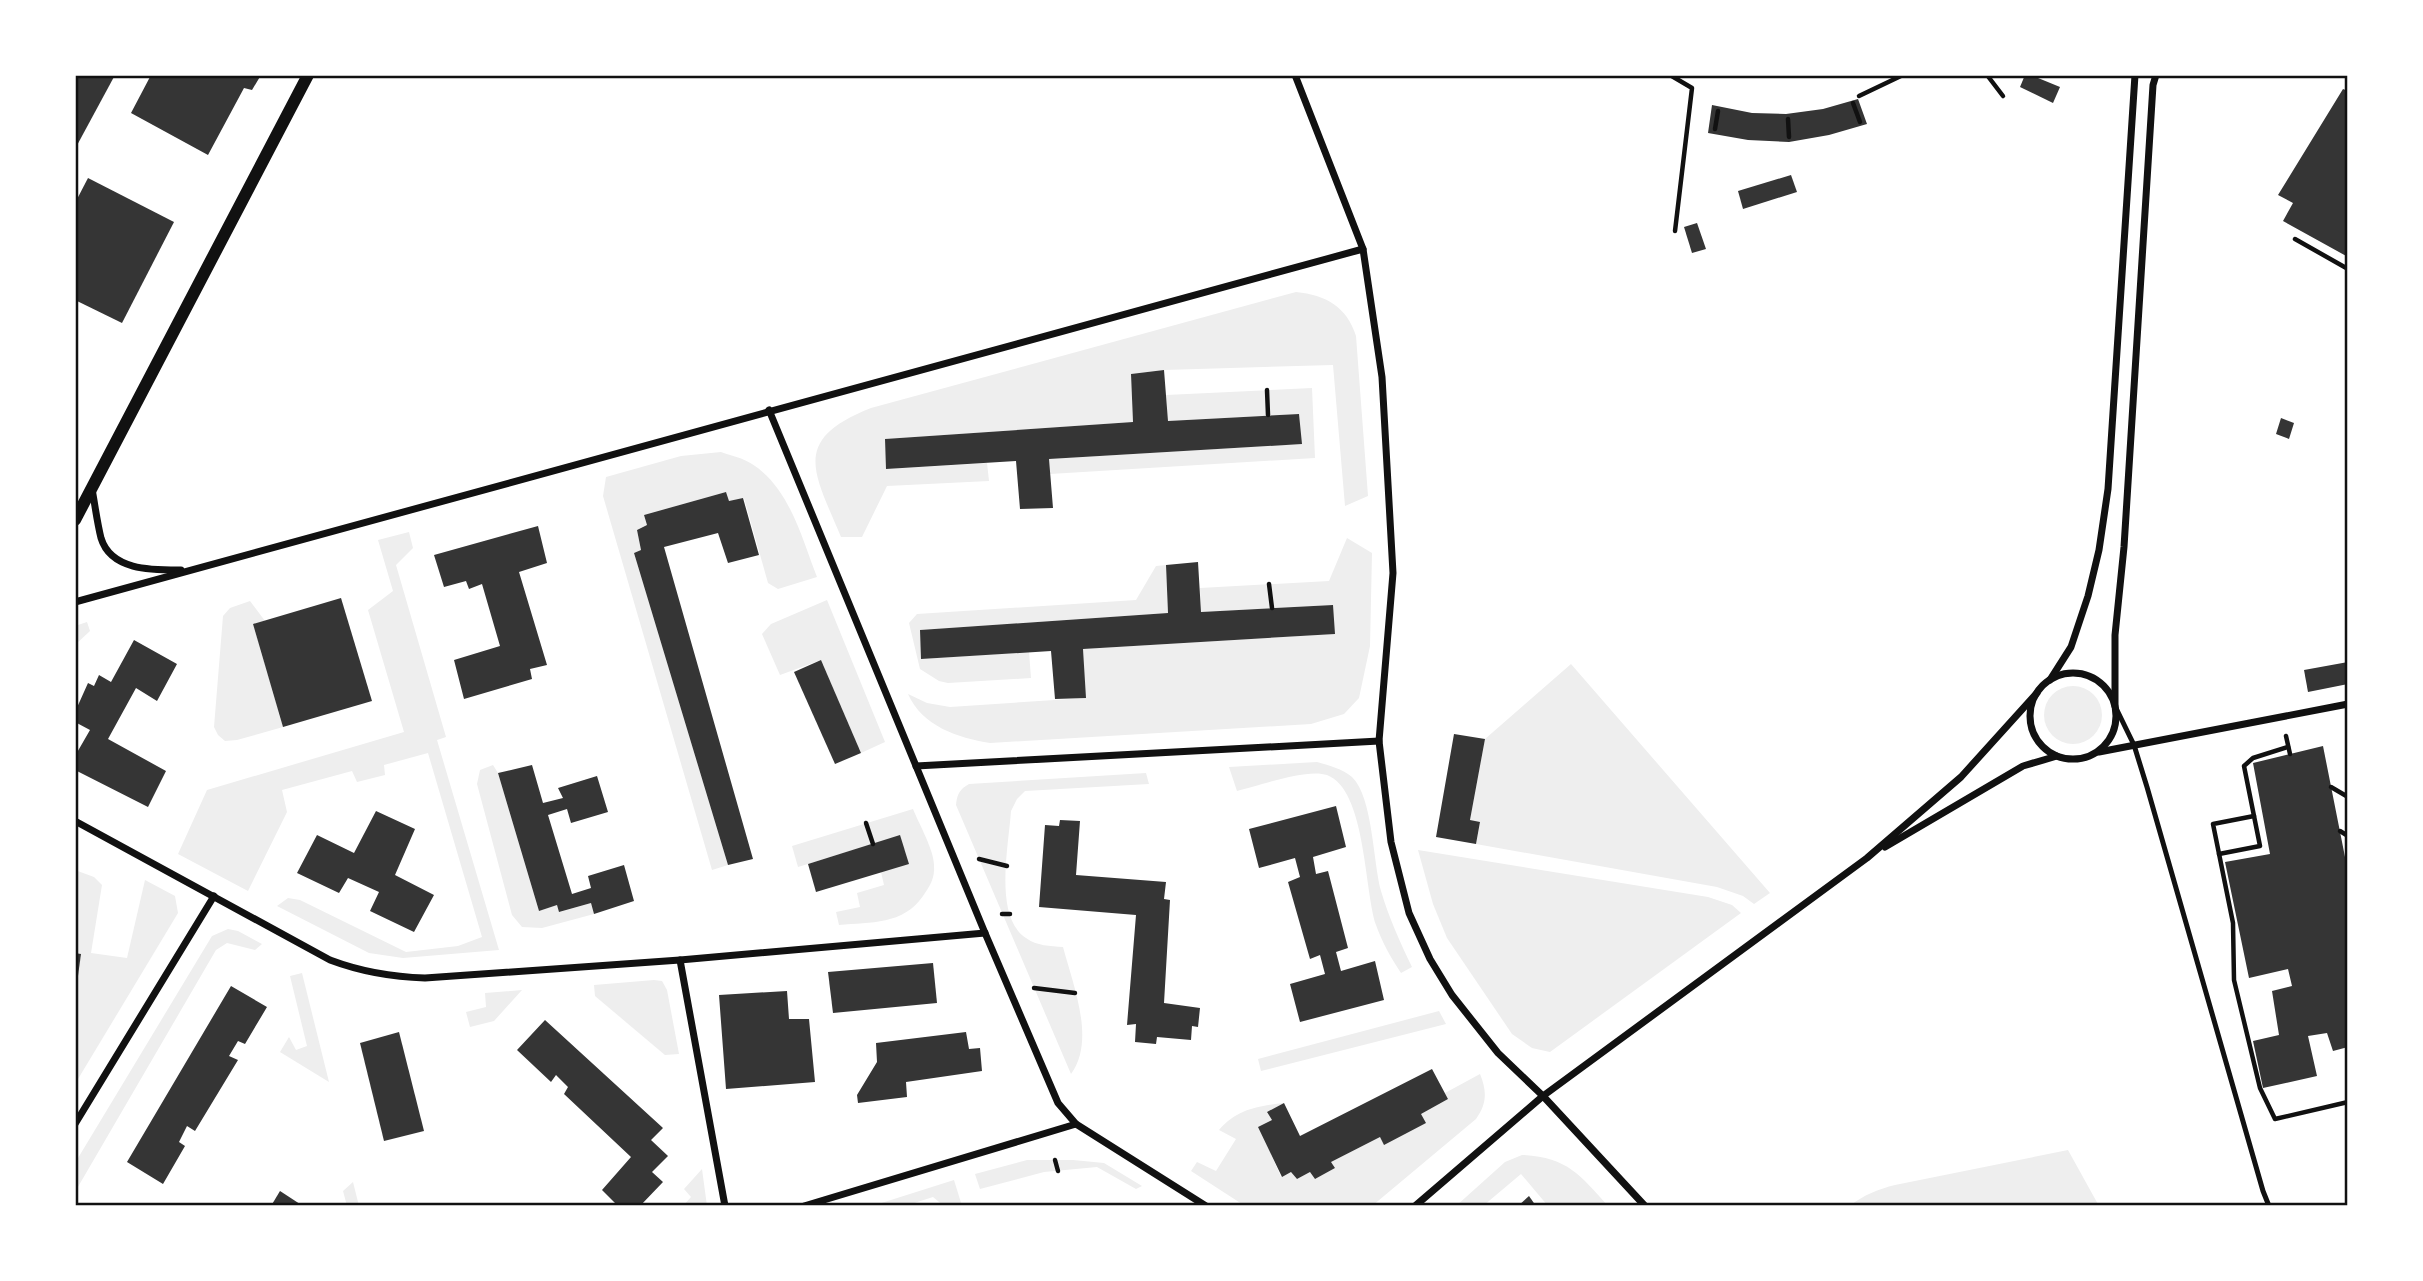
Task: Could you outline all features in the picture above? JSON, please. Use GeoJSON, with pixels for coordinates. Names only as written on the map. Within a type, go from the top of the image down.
{"type":"FeatureCollection","features":[{"type":"Feature","properties":{"kind":"street"},"geometry":{"type":"LineString","coordinates":[[75,520],[308,75]]}},
{"type":"Feature","properties":{"kind":"street"},"geometry":{"type":"LineString","coordinates":[[1295,75],[1363,249],[1382,377],[1393,573],[1379,741],[1391,842],[1409,913],[1430,959],[1452,995],[1498,1053],[1543,1096],[1645,1206]]}},
{"type":"Feature","properties":{"kind":"street"},"geometry":{"type":"LineString","coordinates":[[1415,1206],[1543,1096],[1867,858],[1961,777],[2050,680],[2071,647],[2088,596],[2101,538],[2109,476],[2135,75]]}},
{"type":"Feature","properties":{"kind":"street"},"geometry":{"type":"LineString","coordinates":[[2095,753],[2113,733],[2116,720],[2115,635],[2153,85],[2156,75]]}},
{"type":"Feature","properties":{"kind":"street"},"geometry":{"type":"LineString","coordinates":[[75,602],[1363,249]]}},
{"type":"Feature","properties":{"kind":"street"},"geometry":{"type":"LineString","coordinates":[[769,410],[1058,1103],[1076,1124],[1206,1206]]}},
{"type":"Feature","properties":{"kind":"street"},"geometry":{"type":"LineString","coordinates":[[92,488],[102,541],[117,560],[148,570],[192,570]]}},
{"type":"Feature","properties":{"kind":"street"},"geometry":{"type":"LineString","coordinates":[[2050,680],[2060,675],[2084,674],[2104,686],[2115,706]]}},
{"type":"Feature","properties":{"kind":"street"},"geometry":{"type":"LineString","coordinates":[[2036,693],[2031,704],[2032,730],[2038,741],[2057,756],[2070,759],[2134,744],[2348,704]]}},
{"type":"Feature","properties":{"kind":"street"},"geometry":{"type":"LineString","coordinates":[[916,766],[1379,741]]}},
{"type":"Feature","properties":{"kind":"street"},"geometry":{"type":"LineString","coordinates":[[1867,858],[2024,766],[2057,756]]}},
{"type":"Feature","properties":{"kind":"street"},"geometry":{"type":"LineString","coordinates":[[75,821],[330,960],[356,970],[394,977],[425,978],[680,960],[985,933]]}},
{"type":"Feature","properties":{"kind":"street"},"geometry":{"type":"LineString","coordinates":[[75,1124],[214,895]]}},
{"type":"Feature","properties":{"kind":"street"},"geometry":{"type":"LineString","coordinates":[[680,960],[725,1206]]}},
{"type":"Feature","properties":{"kind":"street"},"geometry":{"type":"LineString","coordinates":[[804,1206],[1076,1124]]}},
{"type":"Feature","properties":{"kind":"lane"},"geometry":{"type":"LineString","coordinates":[[2115,706],[2134,744],[2269,1206]]}},
{"type":"Feature","properties":{"kind":"path"},"geometry":{"type":"LineString","coordinates":[[1670,75],[1692,88],[1675,231]]}},
{"type":"Feature","properties":{"kind":"path"},"geometry":{"type":"LineString","coordinates":[[1859,96],[1903,75]]}},
{"type":"Feature","properties":{"kind":"path"},"geometry":{"type":"LineString","coordinates":[[1987,75],[2003,96]]}},
{"type":"Feature","properties":{"kind":"path"},"geometry":{"type":"LineString","coordinates":[[1853,103],[1860,122]]}},
{"type":"Feature","properties":{"kind":"path"},"geometry":{"type":"LineString","coordinates":[[1715,129],[1718,111]]}},
{"type":"Feature","properties":{"kind":"path"},"geometry":{"type":"LineString","coordinates":[[1788,119],[1789,137]]}},
{"type":"Feature","properties":{"kind":"path"},"geometry":{"type":"LineString","coordinates":[[2294,239],[2348,269]]}},
{"type":"Feature","properties":{"kind":"path"},"geometry":{"type":"LineString","coordinates":[[1267,390],[1268,415]]}},
{"type":"Feature","properties":{"kind":"path"},"geometry":{"type":"LineString","coordinates":[[1269,584],[1272,608]]}},
{"type":"Feature","properties":{"kind":"path"},"geometry":{"type":"LineString","coordinates":[[2286,736],[2290,754]]}},
{"type":"Feature","properties":{"kind":"path"},"geometry":{"type":"LineString","coordinates":[[2220,854],[2260,846],[2244,766],[2253,758],[2288,747]]}},
{"type":"Feature","properties":{"kind":"path"},"geometry":{"type":"LineString","coordinates":[[2331,787],[2348,797]]}},
{"type":"Feature","properties":{"kind":"path"},"geometry":{"type":"LineString","coordinates":[[2254,817],[2213,824],[2233,923],[2234,980],[2260,1088],[2275,1119],[2348,1102]]}},
{"type":"Feature","properties":{"kind":"path"},"geometry":{"type":"LineString","coordinates":[[866,823],[873,844]]}},
{"type":"Feature","properties":{"kind":"path"},"geometry":{"type":"LineString","coordinates":[[2340,831],[2348,836]]}},
{"type":"Feature","properties":{"kind":"path"},"geometry":{"type":"LineString","coordinates":[[979,859],[1007,866]]}},
{"type":"Feature","properties":{"kind":"path"},"geometry":{"type":"LineString","coordinates":[[1002,914],[1010,914]]}},
{"type":"Feature","properties":{"kind":"path"},"geometry":{"type":"LineString","coordinates":[[1034,988],[1075,993]]}},
{"type":"Feature","properties":{"kind":"path"},"geometry":{"type":"LineString","coordinates":[[1055,1160],[1058,1171]]}},
{"type":"Feature","properties":{"kind":"shaded area"},"geometry":{"type":"Polygon","coordinates":[[[1296,292],[1317,296],[1334,304],[1347,317],[1356,336],[1368,496],[1345,506],[1333,365],[1164,370],[1131,374],[1133,422],[885,439],[887,469],[987,463],[989,481],[887,486],[862,537],[841,537],[817,476],[816,460],[819,446],[828,433],[845,420],[871,408],[1296,292]]]}},
{"type":"Feature","properties":{"kind":"shaded area"},"geometry":{"type":"Polygon","coordinates":[[[1312,388],[1315,458],[1050,474],[1049,459],[1301,444],[1299,414],[1168,421],[1166,395],[1312,388]]]}},
{"type":"Feature","properties":{"kind":"shaded area"},"geometry":{"type":"Polygon","coordinates":[[[721,452],[752,464],[776,486],[793,515],[817,577],[778,589],[768,583],[744,498],[729,501],[726,492],[644,515],[647,525],[637,530],[641,550],[634,553],[728,865],[712,870],[603,496],[606,477],[681,456],[721,452]]]}},
{"type":"Feature","properties":{"kind":"shaded area"},"geometry":{"type":"Polygon","coordinates":[[[409,532],[413,548],[396,565],[446,737],[437,740],[499,950],[403,958],[369,953],[277,906],[288,898],[300,900],[406,952],[458,946],[482,937],[428,753],[384,765],[385,775],[357,782],[352,771],[282,790],[287,812],[248,891],[178,854],[207,790],[404,732],[368,610],[393,591],[378,540],[409,532]]]}},
{"type":"Feature","properties":{"kind":"shaded area"},"geometry":{"type":"Polygon","coordinates":[[[1347,538],[1372,553],[1370,646],[1359,698],[1344,714],[1311,724],[990,743],[942,729],[922,714],[908,694],[927,703],[950,707],[1085,698],[1083,649],[1334,634],[1332,605],[1201,612],[1200,588],[1329,581],[1347,538]]]}},
{"type":"Feature","properties":{"kind":"shaded area"},"geometry":{"type":"Polygon","coordinates":[[[1166,565],[1168,613],[920,630],[922,659],[1029,652],[1031,678],[948,683],[939,681],[920,669],[909,623],[917,614],[1136,600],[1156,566],[1166,565]]]}},
{"type":"Feature","properties":{"kind":"shaded area"},"geometry":{"type":"Polygon","coordinates":[[[827,600],[885,742],[861,753],[821,660],[780,675],[762,634],[771,624],[827,600]]]}},
{"type":"Feature","properties":{"kind":"shaded area"},"geometry":{"type":"Polygon","coordinates":[[[250,601],[265,621],[253,624],[283,727],[225,741],[214,727],[223,616],[230,608],[250,601]]]}},
{"type":"Feature","properties":{"kind":"shaded area"},"geometry":{"type":"Polygon","coordinates":[[[87,622],[90,631],[75,645],[75,626],[87,622]]]}},
{"type":"Feature","properties":{"kind":"shaded area"},"geometry":{"type":"Polygon","coordinates":[[[1571,664],[1770,893],[1754,904],[1743,896],[1717,887],[1476,844],[1480,823],[1470,820],[1485,739],[1571,664]]]}},
{"type":"Feature","properties":{"kind":"shaded area"},"geometry":{"type":"Polygon","coordinates":[[[2073,686],[2089,691],[2097,699],[2102,715],[2097,731],[2089,739],[2073,744],[2057,739],[2049,731],[2044,715],[2049,699],[2057,691],[2073,686]]]}},
{"type":"Feature","properties":{"kind":"shaded area"},"geometry":{"type":"Polygon","coordinates":[[[1317,762],[1340,770],[1352,777],[1359,786],[1368,814],[1381,891],[1412,967],[1401,973],[1376,925],[1362,842],[1349,800],[1340,784],[1327,775],[1318,773],[1283,778],[1237,791],[1229,767],[1317,762]]]}},
{"type":"Feature","properties":{"kind":"shaded area"},"geometry":{"type":"Polygon","coordinates":[[[493,765],[498,773],[539,911],[557,905],[560,912],[591,903],[594,914],[542,928],[522,927],[512,915],[477,784],[480,770],[493,765]]]}},
{"type":"Feature","properties":{"kind":"shaded area"},"geometry":{"type":"Polygon","coordinates":[[[1146,773],[1149,784],[1025,791],[1011,811],[1005,879],[1009,914],[1016,928],[1030,941],[1063,947],[1077,995],[1082,1029],[1082,1045],[1071,1074],[956,805],[957,798],[961,790],[969,784],[1146,773]]]}},
{"type":"Feature","properties":{"kind":"shaded area"},"geometry":{"type":"Polygon","coordinates":[[[913,809],[933,859],[934,874],[928,889],[915,905],[896,917],[839,925],[836,912],[860,907],[857,893],[884,885],[881,872],[899,836],[798,867],[792,846],[913,809]]]}},
{"type":"Feature","properties":{"kind":"shaded area"},"geometry":{"type":"Polygon","coordinates":[[[1418,850],[1708,897],[1732,905],[1741,913],[1550,1052],[1532,1048],[1512,1034],[1447,938],[1433,904],[1418,850]]]}},
{"type":"Feature","properties":{"kind":"shaded area"},"geometry":{"type":"Polygon","coordinates":[[[75,870],[94,877],[102,885],[91,953],[127,958],[145,880],[175,896],[178,913],[75,1084],[75,992],[81,954],[75,953],[75,870]]]}},
{"type":"Feature","properties":{"kind":"shaded area"},"geometry":{"type":"Polygon","coordinates":[[[228,929],[238,931],[262,944],[255,950],[227,943],[216,950],[75,1192],[75,1163],[212,936],[228,929]]]}},
{"type":"Feature","properties":{"kind":"shaded area"},"geometry":{"type":"Polygon","coordinates":[[[302,973],[329,1082],[280,1052],[289,1037],[296,1050],[307,1046],[290,976],[302,973]]]}},
{"type":"Feature","properties":{"kind":"shaded area"},"geometry":{"type":"Polygon","coordinates":[[[662,981],[667,990],[679,1054],[665,1055],[595,996],[594,985],[662,981]]]}},
{"type":"Feature","properties":{"kind":"shaded area"},"geometry":{"type":"Polygon","coordinates":[[[522,990],[494,1021],[470,1027],[466,1012],[486,1007],[485,993],[522,990]]]}},
{"type":"Feature","properties":{"kind":"shaded area"},"geometry":{"type":"Polygon","coordinates":[[[1439,1011],[1446,1024],[1261,1071],[1258,1059],[1439,1011]]]}},
{"type":"Feature","properties":{"kind":"shaded area"},"geometry":{"type":"Polygon","coordinates":[[[1480,1074],[1485,1097],[1476,1119],[1372,1206],[1245,1206],[1191,1171],[1197,1162],[1216,1171],[1236,1139],[1219,1130],[1233,1117],[1257,1107],[1284,1103],[1267,1113],[1272,1120],[1259,1127],[1281,1177],[1291,1172],[1297,1179],[1310,1172],[1315,1179],[1335,1168],[1331,1162],[1380,1137],[1384,1144],[1425,1123],[1421,1114],[1448,1099],[1445,1093],[1480,1074]]]}},
{"type":"Feature","properties":{"kind":"shaded area"},"geometry":{"type":"Polygon","coordinates":[[[2068,1150],[2099,1206],[2038,1206],[2037,1203],[2010,1206],[1850,1206],[1883,1188],[2068,1150]]]}},
{"type":"Feature","properties":{"kind":"shaded area"},"geometry":{"type":"Polygon","coordinates":[[[1522,1155],[1537,1156],[1562,1164],[1589,1185],[1608,1206],[1548,1206],[1521,1174],[1483,1206],[1456,1206],[1505,1162],[1522,1155]]]}},
{"type":"Feature","properties":{"kind":"shaded area"},"geometry":{"type":"Polygon","coordinates":[[[1027,1160],[1104,1163],[1142,1186],[1136,1189],[1097,1167],[1044,1172],[980,1189],[975,1174],[1027,1160]]]}},
{"type":"Feature","properties":{"kind":"shaded area"},"geometry":{"type":"Polygon","coordinates":[[[702,1169],[707,1206],[683,1206],[691,1197],[684,1189],[702,1169]]]}},
{"type":"Feature","properties":{"kind":"shaded area"},"geometry":{"type":"Polygon","coordinates":[[[954,1180],[962,1206],[944,1206],[933,1197],[905,1206],[872,1206],[954,1180]]]}},
{"type":"Feature","properties":{"kind":"shaded area"},"geometry":{"type":"Polygon","coordinates":[[[353,1182],[359,1206],[347,1206],[343,1191],[353,1182]]]}},
{"type":"Feature","properties":{"kind":"building"},"geometry":{"type":"Polygon","coordinates":[[[75,75],[115,75],[75,149],[75,75]]]}},
{"type":"Feature","properties":{"kind":"building"},"geometry":{"type":"Polygon","coordinates":[[[151,75],[261,75],[252,90],[244,88],[208,155],[131,113],[151,75]]]}},
{"type":"Feature","properties":{"kind":"building"},"geometry":{"type":"Polygon","coordinates":[[[2025,75],[2060,87],[2053,103],[2020,87],[2025,75]]]}},
{"type":"Feature","properties":{"kind":"building"},"geometry":{"type":"Polygon","coordinates":[[[2343,89],[2348,91],[2348,257],[2283,221],[2293,203],[2278,195],[2343,89]]]}},
{"type":"Feature","properties":{"kind":"building"},"geometry":{"type":"Polygon","coordinates":[[[1858,99],[1867,124],[1829,135],[1789,142],[1748,140],[1708,133],[1712,105],[1752,113],[1786,114],[1823,109],[1858,99]]]}},
{"type":"Feature","properties":{"kind":"building"},"geometry":{"type":"Polygon","coordinates":[[[1791,175],[1797,192],[1743,209],[1738,191],[1791,175]]]}},
{"type":"Feature","properties":{"kind":"building"},"geometry":{"type":"Polygon","coordinates":[[[88,178],[174,222],[122,323],[75,300],[75,203],[88,178]]]}},
{"type":"Feature","properties":{"kind":"building"},"geometry":{"type":"Polygon","coordinates":[[[1697,223],[1706,249],[1692,253],[1684,227],[1697,223]]]}},
{"type":"Feature","properties":{"kind":"building"},"geometry":{"type":"Polygon","coordinates":[[[1164,370],[1168,421],[1299,414],[1302,444],[1049,459],[1053,508],[1020,509],[1016,461],[886,469],[885,439],[1133,422],[1131,374],[1164,370]]]}},
{"type":"Feature","properties":{"kind":"building"},"geometry":{"type":"Polygon","coordinates":[[[2281,418],[2294,423],[2289,439],[2276,434],[2281,418]]]}},
{"type":"Feature","properties":{"kind":"building"},"geometry":{"type":"Polygon","coordinates":[[[726,492],[729,501],[743,498],[759,555],[728,563],[718,533],[664,547],[753,859],[728,865],[634,553],[641,550],[637,530],[647,525],[644,515],[726,492]]]}},
{"type":"Feature","properties":{"kind":"building"},"geometry":{"type":"Polygon","coordinates":[[[538,526],[547,563],[519,572],[547,665],[530,669],[532,679],[464,699],[454,660],[500,646],[482,584],[469,589],[466,581],[444,587],[434,555],[538,526]]]}},
{"type":"Feature","properties":{"kind":"building"},"geometry":{"type":"Polygon","coordinates":[[[1198,562],[1201,612],[1333,605],[1335,634],[1083,649],[1086,698],[1055,699],[1051,651],[921,659],[920,630],[1168,613],[1166,565],[1198,562]]]}},
{"type":"Feature","properties":{"kind":"building"},"geometry":{"type":"Polygon","coordinates":[[[341,598],[372,701],[283,727],[253,624],[341,598]]]}},
{"type":"Feature","properties":{"kind":"building"},"geometry":{"type":"Polygon","coordinates":[[[134,640],[177,664],[157,701],[136,688],[108,739],[166,771],[148,807],[75,770],[75,756],[90,730],[75,722],[75,712],[88,683],[94,686],[99,675],[111,682],[134,640]]]}},
{"type":"Feature","properties":{"kind":"building"},"geometry":{"type":"Polygon","coordinates":[[[821,660],[861,753],[835,764],[794,672],[821,660]]]}},
{"type":"Feature","properties":{"kind":"building"},"geometry":{"type":"Polygon","coordinates":[[[2348,662],[2348,684],[2308,692],[2304,670],[2348,662]]]}},
{"type":"Feature","properties":{"kind":"building"},"geometry":{"type":"Polygon","coordinates":[[[1454,734],[1485,739],[1470,820],[1480,822],[1476,844],[1436,837],[1454,734]]]}},
{"type":"Feature","properties":{"kind":"building"},"geometry":{"type":"Polygon","coordinates":[[[2323,746],[2345,857],[2348,857],[2348,1047],[2333,1051],[2327,1033],[2308,1036],[2317,1076],[2263,1088],[2253,1041],[2279,1035],[2272,991],[2292,986],[2288,969],[2249,978],[2225,862],[2270,854],[2253,763],[2323,746]]]}},
{"type":"Feature","properties":{"kind":"building"},"geometry":{"type":"Polygon","coordinates":[[[532,765],[543,803],[563,798],[558,788],[597,776],[608,812],[571,823],[567,809],[548,815],[572,894],[591,888],[588,876],[624,865],[634,901],[594,914],[591,903],[559,912],[557,905],[539,911],[498,773],[532,765]]]}},
{"type":"Feature","properties":{"kind":"building"},"geometry":{"type":"Polygon","coordinates":[[[1336,806],[1346,847],[1313,857],[1316,874],[1328,871],[1348,948],[1336,952],[1341,971],[1375,961],[1384,1000],[1300,1022],[1290,984],[1325,974],[1320,955],[1310,959],[1288,882],[1300,877],[1295,858],[1259,868],[1249,829],[1336,806]]]}},
{"type":"Feature","properties":{"kind":"building"},"geometry":{"type":"Polygon","coordinates":[[[376,811],[415,829],[395,875],[434,895],[414,932],[370,911],[379,892],[348,878],[339,893],[297,873],[317,835],[354,853],[376,811]]]}},
{"type":"Feature","properties":{"kind":"building"},"geometry":{"type":"Polygon","coordinates":[[[1060,820],[1080,821],[1076,875],[1166,882],[1164,899],[1170,900],[1164,1003],[1200,1008],[1198,1027],[1192,1026],[1191,1040],[1157,1037],[1156,1044],[1135,1042],[1136,1024],[1127,1025],[1136,915],[1039,907],[1045,825],[1059,826],[1060,820]]]}},
{"type":"Feature","properties":{"kind":"building"},"geometry":{"type":"Polygon","coordinates":[[[900,835],[909,864],[816,892],[808,864],[900,835]]]}},
{"type":"Feature","properties":{"kind":"building"},"geometry":{"type":"Polygon","coordinates":[[[75,953],[81,954],[77,983],[75,983],[75,953]]]}},
{"type":"Feature","properties":{"kind":"building"},"geometry":{"type":"Polygon","coordinates":[[[933,963],[937,1003],[833,1013],[828,972],[933,963]]]}},
{"type":"Feature","properties":{"kind":"building"},"geometry":{"type":"Polygon","coordinates":[[[231,986],[267,1007],[245,1044],[238,1041],[229,1056],[238,1060],[195,1131],[187,1126],[179,1142],[185,1146],[163,1184],[127,1162],[231,986]]]}},
{"type":"Feature","properties":{"kind":"building"},"geometry":{"type":"Polygon","coordinates":[[[787,991],[789,1019],[809,1019],[815,1082],[726,1089],[719,995],[787,991]]]}},
{"type":"Feature","properties":{"kind":"building"},"geometry":{"type":"Polygon","coordinates":[[[545,1020],[663,1128],[651,1140],[668,1156],[652,1172],[663,1182],[640,1206],[618,1206],[602,1190],[631,1157],[564,1094],[568,1087],[556,1075],[551,1082],[517,1050],[545,1020]]]}},
{"type":"Feature","properties":{"kind":"building"},"geometry":{"type":"Polygon","coordinates":[[[399,1032],[424,1131],[384,1141],[360,1043],[399,1032]]]}},
{"type":"Feature","properties":{"kind":"building"},"geometry":{"type":"Polygon","coordinates":[[[966,1032],[969,1049],[980,1048],[982,1071],[906,1082],[907,1097],[858,1103],[857,1095],[877,1062],[876,1043],[966,1032]]]}},
{"type":"Feature","properties":{"kind":"building"},"geometry":{"type":"Polygon","coordinates":[[[1432,1069],[1448,1099],[1421,1114],[1426,1123],[1384,1145],[1380,1137],[1331,1162],[1335,1168],[1315,1179],[1310,1172],[1297,1179],[1291,1172],[1282,1177],[1258,1127],[1272,1120],[1267,1112],[1284,1103],[1300,1136],[1432,1069]]]}},
{"type":"Feature","properties":{"kind":"building"},"geometry":{"type":"Polygon","coordinates":[[[280,1191],[303,1206],[271,1206],[280,1191]]]}},
{"type":"Feature","properties":{"kind":"building"},"geometry":{"type":"Polygon","coordinates":[[[1529,1196],[1536,1206],[1518,1206],[1529,1196]]]}}]}
